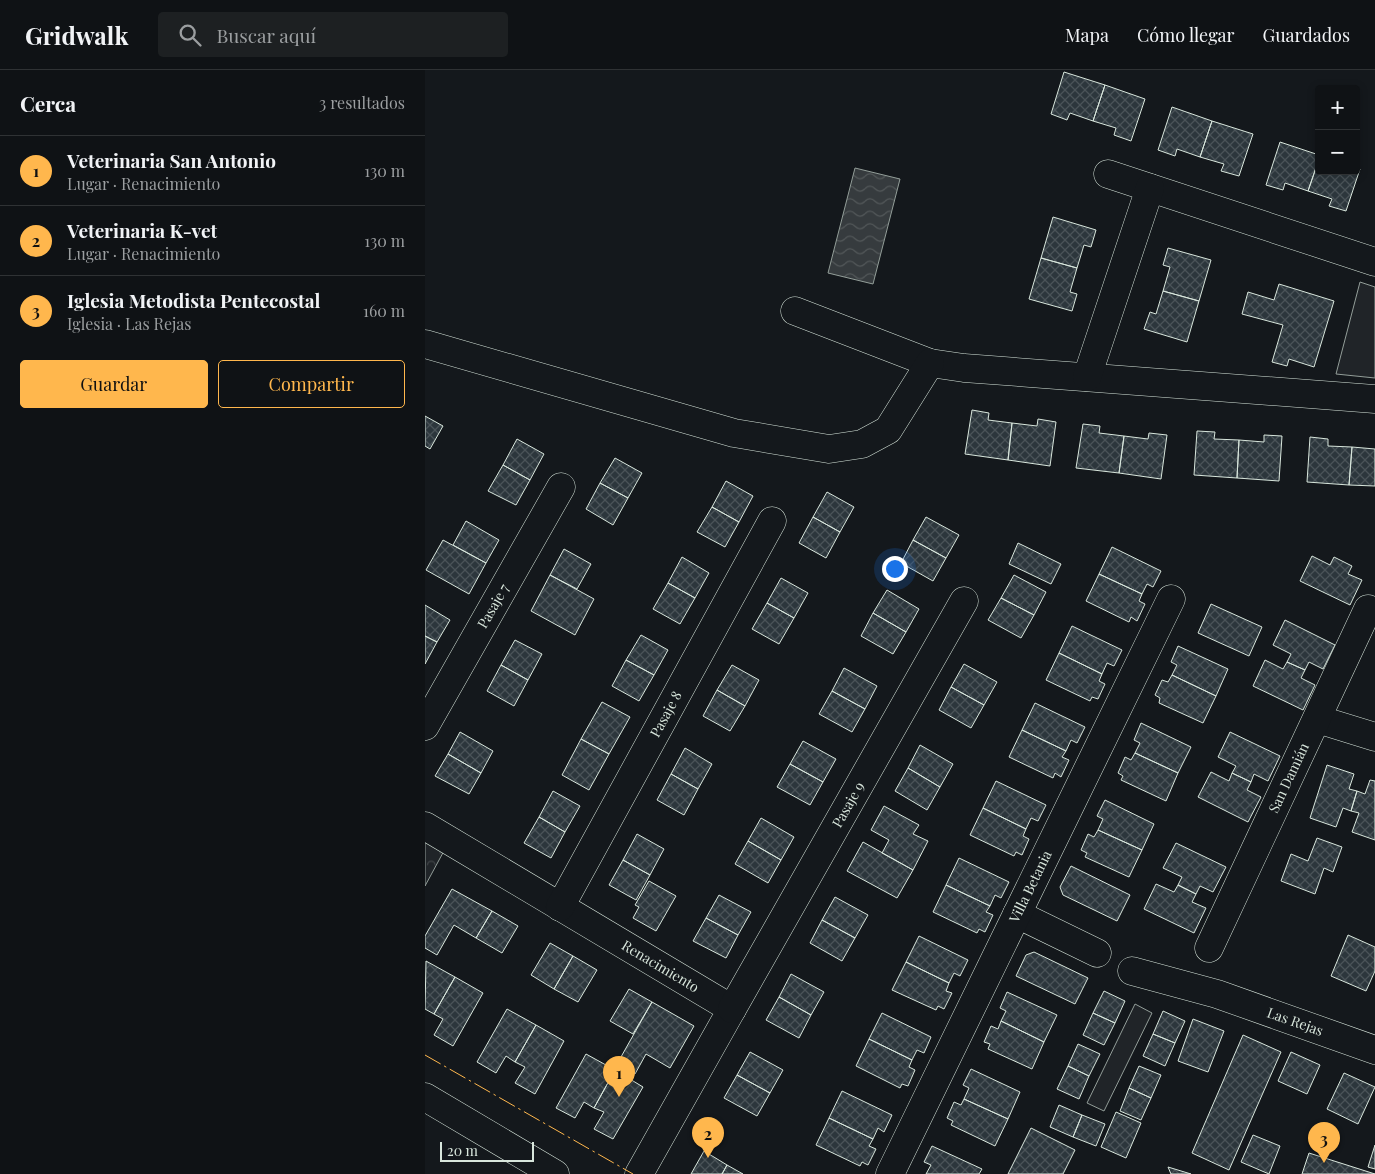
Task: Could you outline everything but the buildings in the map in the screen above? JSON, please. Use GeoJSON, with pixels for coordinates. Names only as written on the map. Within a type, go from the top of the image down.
{"type":"FeatureCollection","features":[{"type":"Feature","properties":{"kind":"street"},"geometry":{"type":"LineString","coordinates":[[1108,174],[1375,262]]}},
{"type":"Feature","properties":{"kind":"street"},"geometry":{"type":"LineString","coordinates":[[1087,377],[1150,188]]}},
{"type":"Feature","properties":{"kind":"street"},"geometry":{"type":"LineString","coordinates":[[795,310],[930,363],[964,368],[1375,399]]}},
{"type":"Feature","properties":{"kind":"street"},"geometry":{"type":"LineString","coordinates":[[425,344],[734,433],[829,449],[862,444],[888,430],[930,363]]}},
{"type":"Feature","properties":{"kind":"street","name":"Pasaje 7"},"geometry":{"type":"LineString","coordinates":[[425,726],[561,487]]}},
{"type":"Feature","properties":{"kind":"street","name":"Pasaje 8"},"geometry":{"type":"LineString","coordinates":[[560,907],[773,521]]}},
{"type":"Feature","properties":{"kind":"street","name":"Villa Betania"},"geometry":{"type":"LineString","coordinates":[[891,1174],[1171,599]]}},
{"type":"Feature","properties":{"kind":"street","name":"Pasaje 9"},"geometry":{"type":"LineString","coordinates":[[732,1009],[964,601]]}},
{"type":"Feature","properties":{"kind":"street","name":"San Damián"},"geometry":{"type":"LineString","coordinates":[[1209,948],[1368,609]]}},
{"type":"Feature","properties":{"kind":"street"},"geometry":{"type":"LineString","coordinates":[[1317,719],[1375,737]]}},
{"type":"Feature","properties":{"kind":"street","name":"Renacimiento"},"geometry":{"type":"LineString","coordinates":[[425,826],[732,1009]]}},
{"type":"Feature","properties":{"kind":"street"},"geometry":{"type":"LineString","coordinates":[[1017,914],[1097,952]]}},
{"type":"Feature","properties":{"kind":"street","name":"Las Rejas"},"geometry":{"type":"LineString","coordinates":[[1132,971],[1217,994],[1375,1050]]}},
{"type":"Feature","properties":{"kind":"street"},"geometry":{"type":"LineString","coordinates":[[639,1174],[732,1009]]}},
{"type":"Feature","properties":{"kind":"street"},"geometry":{"type":"LineString","coordinates":[[425,1097],[555,1174]]}},
{"type":"Feature","properties":{"kind":"green space"},"geometry":{"type":"Polygon","coordinates":[[[1360,282],[1375,287],[1375,378],[1336,374],[1360,282]]]}},
{"type":"Feature","properties":{"kind":"green space"},"geometry":{"type":"Polygon","coordinates":[[[425,837],[445,849],[425,886],[425,837]]]}},
{"type":"Feature","properties":{"kind":"green space"},"geometry":{"type":"Polygon","coordinates":[[[1135,1004],[1152,1013],[1104,1111],[1087,1103],[1135,1004]]]}},
{"type":"Feature","properties":{"kind":"water"},"geometry":{"type":"Polygon","coordinates":[[[855,168],[900,179],[873,284],[828,273],[855,168]]]}},
{"type":"Feature","properties":{"kind":"power"},"geometry":{"type":"LineString","coordinates":[[425,1055],[633,1174]]}},
{"type":"Feature","properties":{"kind":"place","name":"Veterinaria San Antonio"},"geometry":{"type":"Point","coordinates":[619,1097]}},
{"type":"Feature","properties":{"kind":"place","name":"Veterinaria K-vet"},"geometry":{"type":"Point","coordinates":[708,1158]}},
{"type":"Feature","properties":{"kind":"place","name":"Iglesia Metodista Pentecostal"},"geometry":{"type":"Point","coordinates":[1324,1163]}}]}
